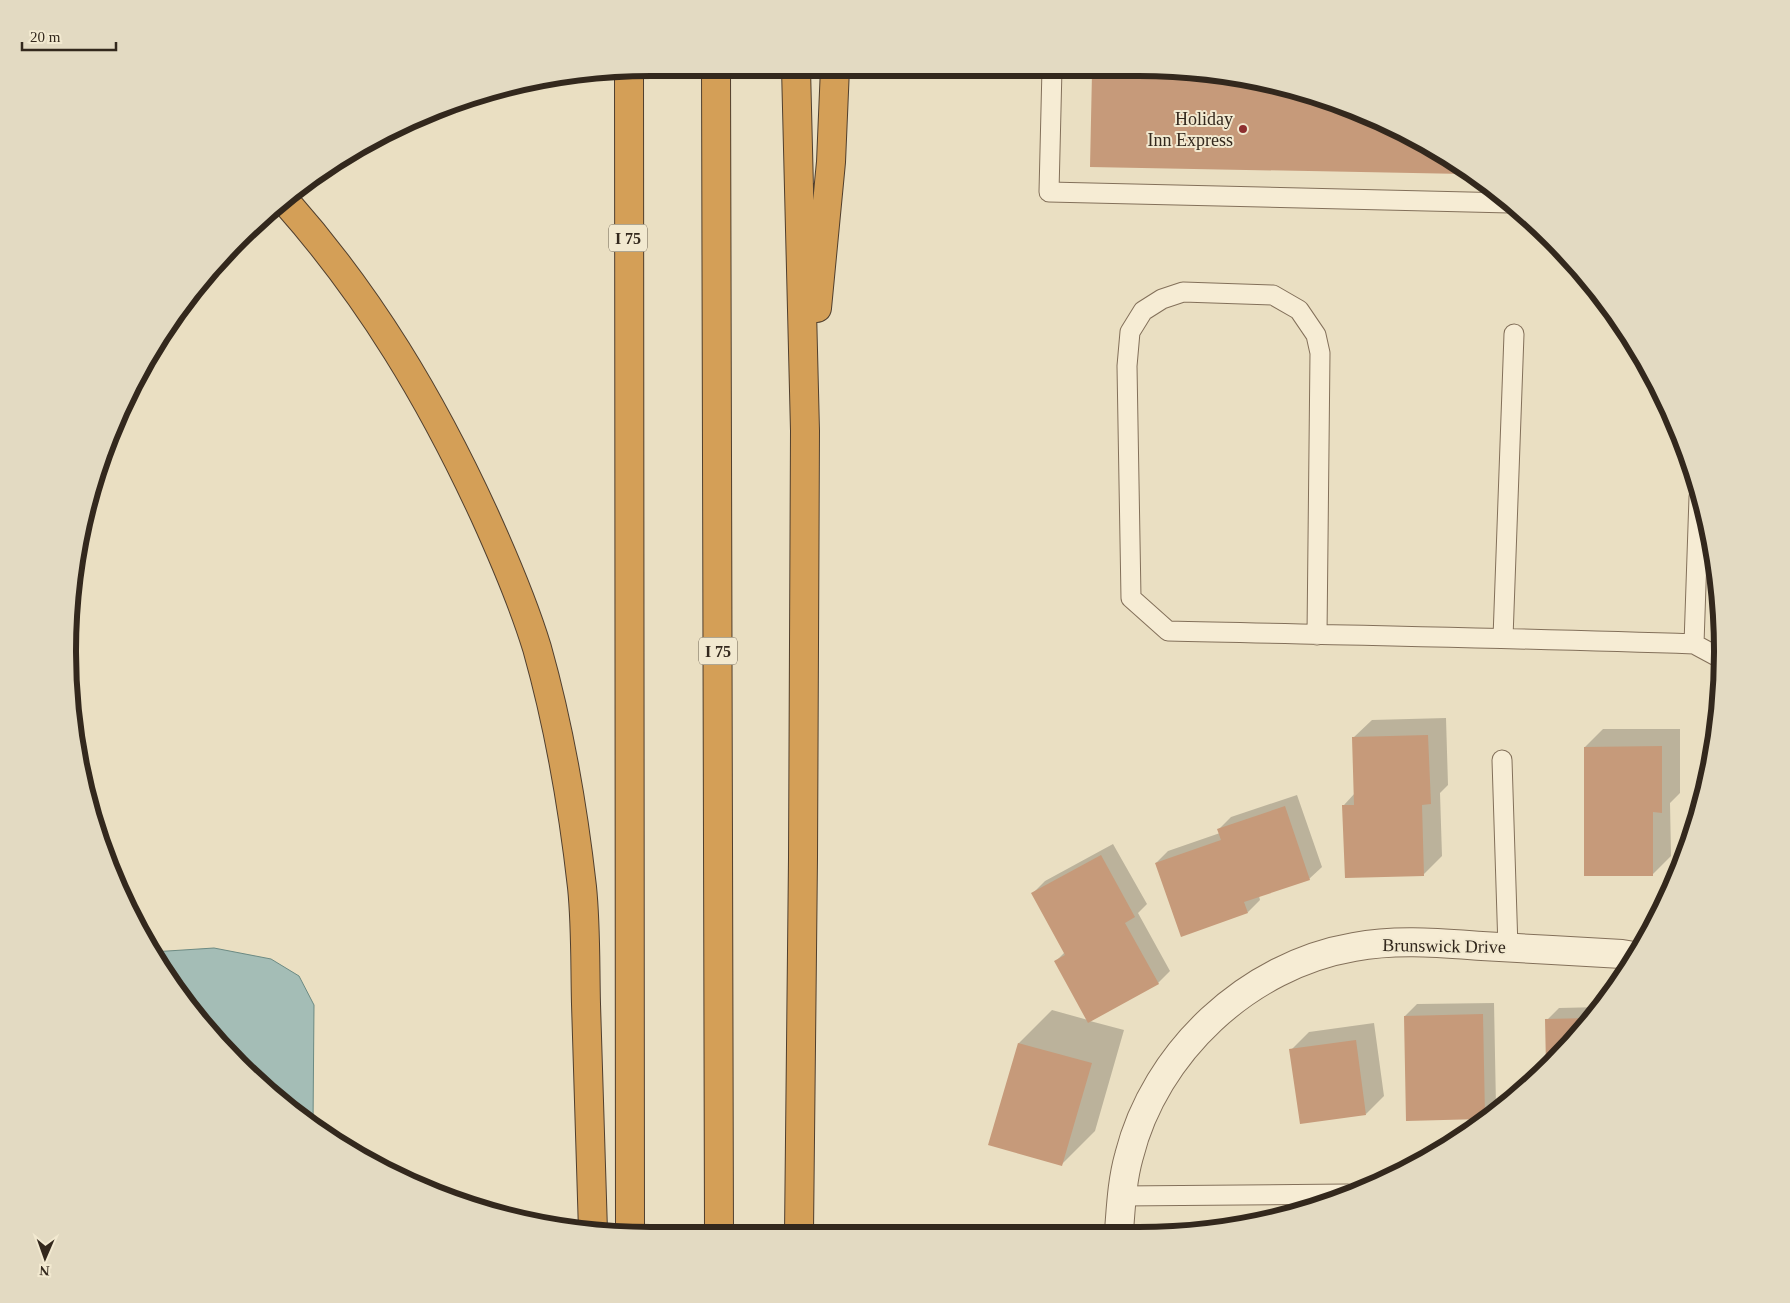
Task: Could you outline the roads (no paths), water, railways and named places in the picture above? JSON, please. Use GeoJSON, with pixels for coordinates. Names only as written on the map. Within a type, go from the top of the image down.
{"type":"FeatureCollection","features":[{"type":"Feature","properties":{"kind":"highway","name":"I 75"},"geometry":{"type":"LineString","coordinates":[[716,76],[719,1227]]}},
{"type":"Feature","properties":{"kind":"highway"},"geometry":{"type":"LineString","coordinates":[[796,76],[805,431],[799,1227]]}},
{"type":"Feature","properties":{"kind":"highway"},"geometry":{"type":"LineString","coordinates":[[805,431],[831,162],[835,76]]}},
{"type":"Feature","properties":{"kind":"highway","name":"I 75"},"geometry":{"type":"LineString","coordinates":[[629,77],[630,1226]]}},
{"type":"Feature","properties":{"kind":"highway"},"geometry":{"type":"LineString","coordinates":[[289,205],[315,234],[354,284],[422,391],[452,447],[515,582],[536,648],[564,761],[582,890],[593,1224]]}},
{"type":"Feature","properties":{"kind":"street","name":"Brunswick Drive"},"geometry":{"type":"LineString","coordinates":[[1119,1227],[1121,1196],[1129,1156],[1138,1128],[1155,1091],[1176,1058],[1204,1026],[1237,998],[1270,976],[1326,953],[1355,946],[1405,941],[1627,955]]}},
{"type":"Feature","properties":{"kind":"lane"},"geometry":{"type":"LineString","coordinates":[[1052,76],[1049,192],[1497,202]]}},
{"type":"Feature","properties":{"kind":"lane"},"geometry":{"type":"LineString","coordinates":[[1317,635],[1320,353],[1316,334],[1299,310],[1272,295],[1183,292],[1162,299],[1143,311],[1130,332],[1127,366],[1131,598],[1168,632],[1317,635],[1502,638],[1694,644],[1714,655]]}},
{"type":"Feature","properties":{"kind":"lane"},"geometry":{"type":"LineString","coordinates":[[1502,638],[1514,334]]}},
{"type":"Feature","properties":{"kind":"lane"},"geometry":{"type":"LineString","coordinates":[[1694,644],[1698,520]]}},
{"type":"Feature","properties":{"kind":"lane"},"geometry":{"type":"LineString","coordinates":[[1502,760],[1508,948]]}},
{"type":"Feature","properties":{"kind":"lane"},"geometry":{"type":"LineString","coordinates":[[1121,1196],[1328,1194]]}},
{"type":"Feature","properties":{"kind":"water"},"geometry":{"type":"Polygon","coordinates":[[[214,948],[271,959],[299,976],[314,1005],[313,1117],[272,1084],[219,1031],[195,1002],[161,951],[214,948]]]}},
{"type":"Feature","properties":{"kind":"place","name":"Holiday Inn Express"},"geometry":{"type":"Point","coordinates":[1243,129]}}]}
